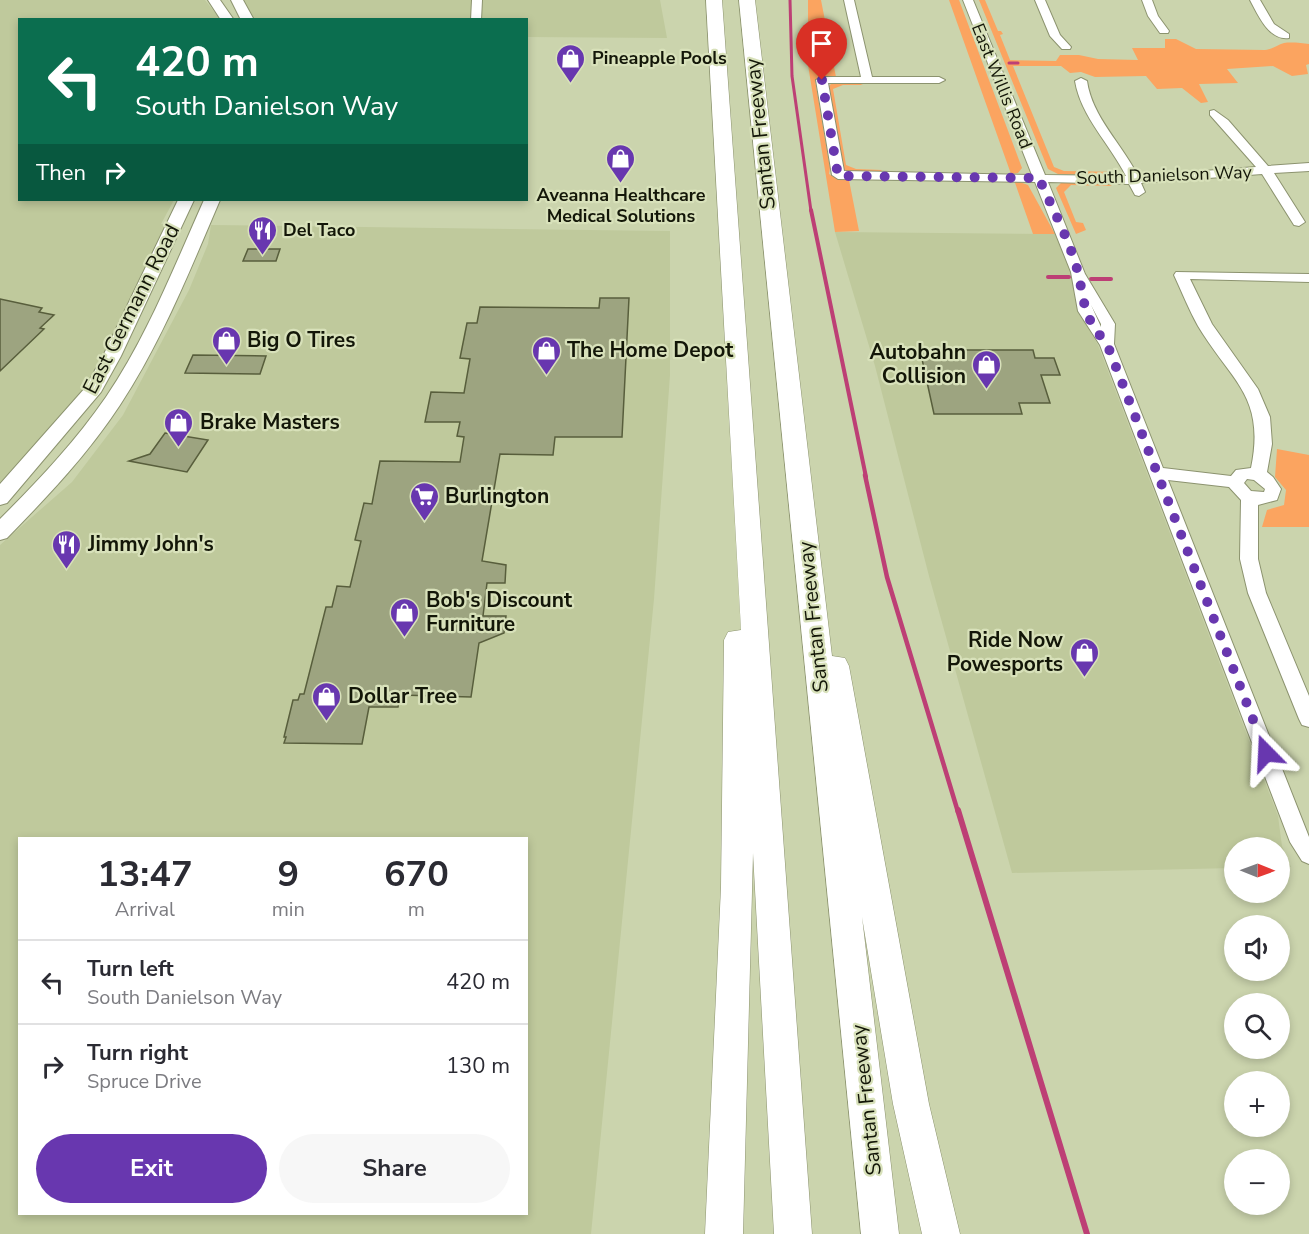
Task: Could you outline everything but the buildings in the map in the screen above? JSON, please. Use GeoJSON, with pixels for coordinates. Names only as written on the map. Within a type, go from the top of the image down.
{"type":"FeatureCollection","features":[{"type":"Feature","properties":{"kind":"highway"},"geometry":{"type":"LineString","coordinates":[[704,0],[716,28]]}},
{"type":"Feature","properties":{"kind":"highway","name":"Santan Freeway"},"geometry":{"type":"LineString","coordinates":[[714,0],[793,1234]]}},
{"type":"Feature","properties":{"kind":"highway","name":"Santan Freeway"},"geometry":{"type":"LineString","coordinates":[[747,0],[754,82],[880,1234]]}},
{"type":"Feature","properties":{"kind":"highway"},"geometry":{"type":"LineString","coordinates":[[754,82],[762,59],[758,0]]}},
{"type":"Feature","properties":{"kind":"highway"},"geometry":{"type":"LineString","coordinates":[[724,1234],[738,888],[738,628],[730,470],[740,430]]}},
{"type":"Feature","properties":{"kind":"highway"},"geometry":{"type":"LineString","coordinates":[[806,551],[828,625],[911,1104],[941,1234]]}},
{"type":"Feature","properties":{"kind":"main road"},"geometry":{"type":"LineString","coordinates":[[214,0],[227,18]]}},
{"type":"Feature","properties":{"kind":"main road"},"geometry":{"type":"LineString","coordinates":[[237,0],[247,18]]}},
{"type":"Feature","properties":{"kind":"main road","name":"East Germann Road"},"geometry":{"type":"LineString","coordinates":[[0,498],[92,392],[112,356],[186,201]]}},
{"type":"Feature","properties":{"kind":"main road","name":"East Germann Road"},"geometry":{"type":"LineString","coordinates":[[0,532],[74,453],[113,401],[158,321],[212,201]]}},
{"type":"Feature","properties":{"kind":"street"},"geometry":{"type":"LineString","coordinates":[[476,18],[477,0]]}},
{"type":"Feature","properties":{"kind":"street"},"geometry":{"type":"LineString","coordinates":[[849,0],[867,80],[939,80]]}},
{"type":"Feature","properties":{"kind":"street","name":"East Willis Road"},"geometry":{"type":"LineString","coordinates":[[968,0],[1078,272],[1087,317],[1107,344],[1300,842],[1309,854]]}},
{"type":"Feature","properties":{"kind":"street"},"geometry":{"type":"LineString","coordinates":[[1040,0],[1055,36],[1066,47]]}},
{"type":"Feature","properties":{"kind":"street"},"geometry":{"type":"LineString","coordinates":[[1147,0],[1153,16],[1164,31]]}},
{"type":"Feature","properties":{"kind":"street"},"geometry":{"type":"LineString","coordinates":[[1255,0],[1270,26],[1286,36]]}},
{"type":"Feature","properties":{"kind":"street","name":"South Danielson Way"},"geometry":{"type":"LineString","coordinates":[[867,80],[822,80],[838,176],[1133,180],[1309,167]]}},
{"type":"Feature","properties":{"kind":"street"},"geometry":{"type":"LineString","coordinates":[[1081,81],[1082,91],[1095,120],[1118,150],[1139,192]]}},
{"type":"Feature","properties":{"kind":"street"},"geometry":{"type":"LineString","coordinates":[[1214,112],[1264,171],[1295,212],[1299,222]]}},
{"type":"Feature","properties":{"kind":"street"},"geometry":{"type":"LineString","coordinates":[[1258,475],[1263,444],[1262,417],[1250,389],[1205,325],[1181,275],[1309,278]]}},
{"type":"Feature","properties":{"kind":"street"},"geometry":{"type":"LineString","coordinates":[[1158,473],[1235,482]]}},
{"type":"Feature","properties":{"kind":"street"},"geometry":{"type":"LineString","coordinates":[[1242,474],[1258,475],[1271,484],[1273,492],[1267,498],[1251,497],[1240,491],[1235,482],[1242,474]]}},
{"type":"Feature","properties":{"kind":"street"},"geometry":{"type":"LineString","coordinates":[[1251,497],[1248,520],[1249,559],[1257,593],[1309,719]]}},
{"type":"Feature","properties":{"kind":"shaded area"},"geometry":{"type":"Polygon","coordinates":[[[0,0],[205,0],[219,18],[18,18],[18,201],[173,201],[161,224],[174,225],[112,356],[0,498],[0,0]]]}},
{"type":"Feature","properties":{"kind":"shaded area"},"geometry":{"type":"Polygon","coordinates":[[[237,0],[660,0],[667,38],[528,37],[528,18],[248,18],[237,0]]]}},
{"type":"Feature","properties":{"kind":"shaded area"},"geometry":{"type":"Polygon","coordinates":[[[808,0],[821,0],[836,77],[823,76],[815,80],[830,168],[829,174],[838,179],[849,180],[859,231],[835,232],[808,65],[808,0]]]}},
{"type":"Feature","properties":{"kind":"shaded area"},"geometry":{"type":"Polygon","coordinates":[[[949,0],[959,0],[1022,168],[1018,173],[1011,174],[949,0]]]}},
{"type":"Feature","properties":{"kind":"shaded area"},"geometry":{"type":"Polygon","coordinates":[[[979,0],[985,0],[998,31],[1003,34],[1000,35],[1010,60],[1056,61],[1060,55],[1079,55],[1098,59],[1138,60],[1132,48],[1165,48],[1165,39],[1176,39],[1196,49],[1265,50],[1284,43],[1296,43],[1309,44],[1309,64],[1306,65],[1308,74],[1292,76],[1273,66],[1227,69],[1238,83],[1199,84],[1208,102],[1201,103],[1182,88],[1157,89],[1146,76],[1095,77],[1081,72],[1070,73],[1061,66],[1013,66],[1054,167],[1064,171],[1120,172],[1115,175],[1058,174],[1048,169],[979,0]]]}},
{"type":"Feature","properties":{"kind":"shaded area"},"geometry":{"type":"Polygon","coordinates":[[[833,82],[863,85],[843,85],[833,89],[846,165],[856,169],[882,170],[880,172],[848,172],[842,169],[828,87],[833,82]]]}},
{"type":"Feature","properties":{"kind":"shaded area"},"geometry":{"type":"Polygon","coordinates":[[[1014,180],[1028,185],[1055,234],[1033,234],[1014,180]]]}},
{"type":"Feature","properties":{"kind":"shaded area"},"geometry":{"type":"Polygon","coordinates":[[[1061,183],[1106,183],[1112,186],[1071,185],[1064,192],[1076,222],[1083,223],[1086,230],[1076,234],[1056,188],[1061,183]]]}},
{"type":"Feature","properties":{"kind":"shaded area"},"geometry":{"type":"Polygon","coordinates":[[[211,225],[670,231],[670,375],[654,599],[591,1234],[0,1234],[0,545],[72,482],[123,415],[189,290],[208,244],[211,225]]]}},
{"type":"Feature","properties":{"kind":"shaded area"},"geometry":{"type":"Polygon","coordinates":[[[835,232],[1055,234],[1069,262],[1087,326],[1098,345],[1278,816],[1281,837],[1224,837],[1224,868],[1012,873],[929,576],[875,366],[835,232]]]}},
{"type":"Feature","properties":{"kind":"shaded area"},"geometry":{"type":"Polygon","coordinates":[[[1277,449],[1309,455],[1309,527],[1262,527],[1267,510],[1284,505],[1286,490],[1275,477],[1277,449]]]}},
{"type":"Feature","properties":{"kind":"waterway"},"geometry":{"type":"LineString","coordinates":[[790,0],[792,76],[811,211]]}},
{"type":"Feature","properties":{"kind":"waterway"},"geometry":{"type":"LineString","coordinates":[[1009,63],[1018,63]]}},
{"type":"Feature","properties":{"kind":"waterway"},"geometry":{"type":"LineString","coordinates":[[811,210],[866,477]]}},
{"type":"Feature","properties":{"kind":"waterway"},"geometry":{"type":"LineString","coordinates":[[1048,277],[1069,277]]}},
{"type":"Feature","properties":{"kind":"waterway"},"geometry":{"type":"LineString","coordinates":[[1091,279],[1111,279]]}},
{"type":"Feature","properties":{"kind":"waterway"},"geometry":{"type":"LineString","coordinates":[[865,475],[887,577],[958,812]]}},
{"type":"Feature","properties":{"kind":"waterway"},"geometry":{"type":"LineString","coordinates":[[958,810],[1087,1234]]}},
{"type":"Feature","properties":{"kind":"place","name":"Pineapple Pools"},"geometry":{"type":"Point","coordinates":[571,84]}},
{"type":"Feature","properties":{"kind":"place","name":"Aveanna Healthcare Medical Solutions"},"geometry":{"type":"Point","coordinates":[621,184]}},
{"type":"Feature","properties":{"kind":"place","name":"Del Taco"},"geometry":{"type":"Point","coordinates":[262,256]}},
{"type":"Feature","properties":{"kind":"place","name":"Big O Tires"},"geometry":{"type":"Point","coordinates":[226,366]}},
{"type":"Feature","properties":{"kind":"place","name":"The Home Depot"},"geometry":{"type":"Point","coordinates":[546,376]}},
{"type":"Feature","properties":{"kind":"place","name":"Autobahn Collision"},"geometry":{"type":"Point","coordinates":[987,390]}},
{"type":"Feature","properties":{"kind":"place","name":"Brake Masters"},"geometry":{"type":"Point","coordinates":[179,448]}},
{"type":"Feature","properties":{"kind":"place","name":"Burlington"},"geometry":{"type":"Point","coordinates":[424,522]}},
{"type":"Feature","properties":{"kind":"place","name":"Jimmy John's"},"geometry":{"type":"Point","coordinates":[67,570]}},
{"type":"Feature","properties":{"kind":"place","name":"Bob's Discount Furniture"},"geometry":{"type":"Point","coordinates":[405,638]}},
{"type":"Feature","properties":{"kind":"place","name":"Ride Now Powesports"},"geometry":{"type":"Point","coordinates":[1084,678]}},
{"type":"Feature","properties":{"kind":"place","name":"Dollar Tree"},"geometry":{"type":"Point","coordinates":[327,722]}},
{"type":"Feature","properties":{"kind":"route"},"geometry":{"type":"LineString","coordinates":[[822,80],[838,176],[1039,178],[1078,272],[1087,317],[1107,344],[1266,753]]}}]}
